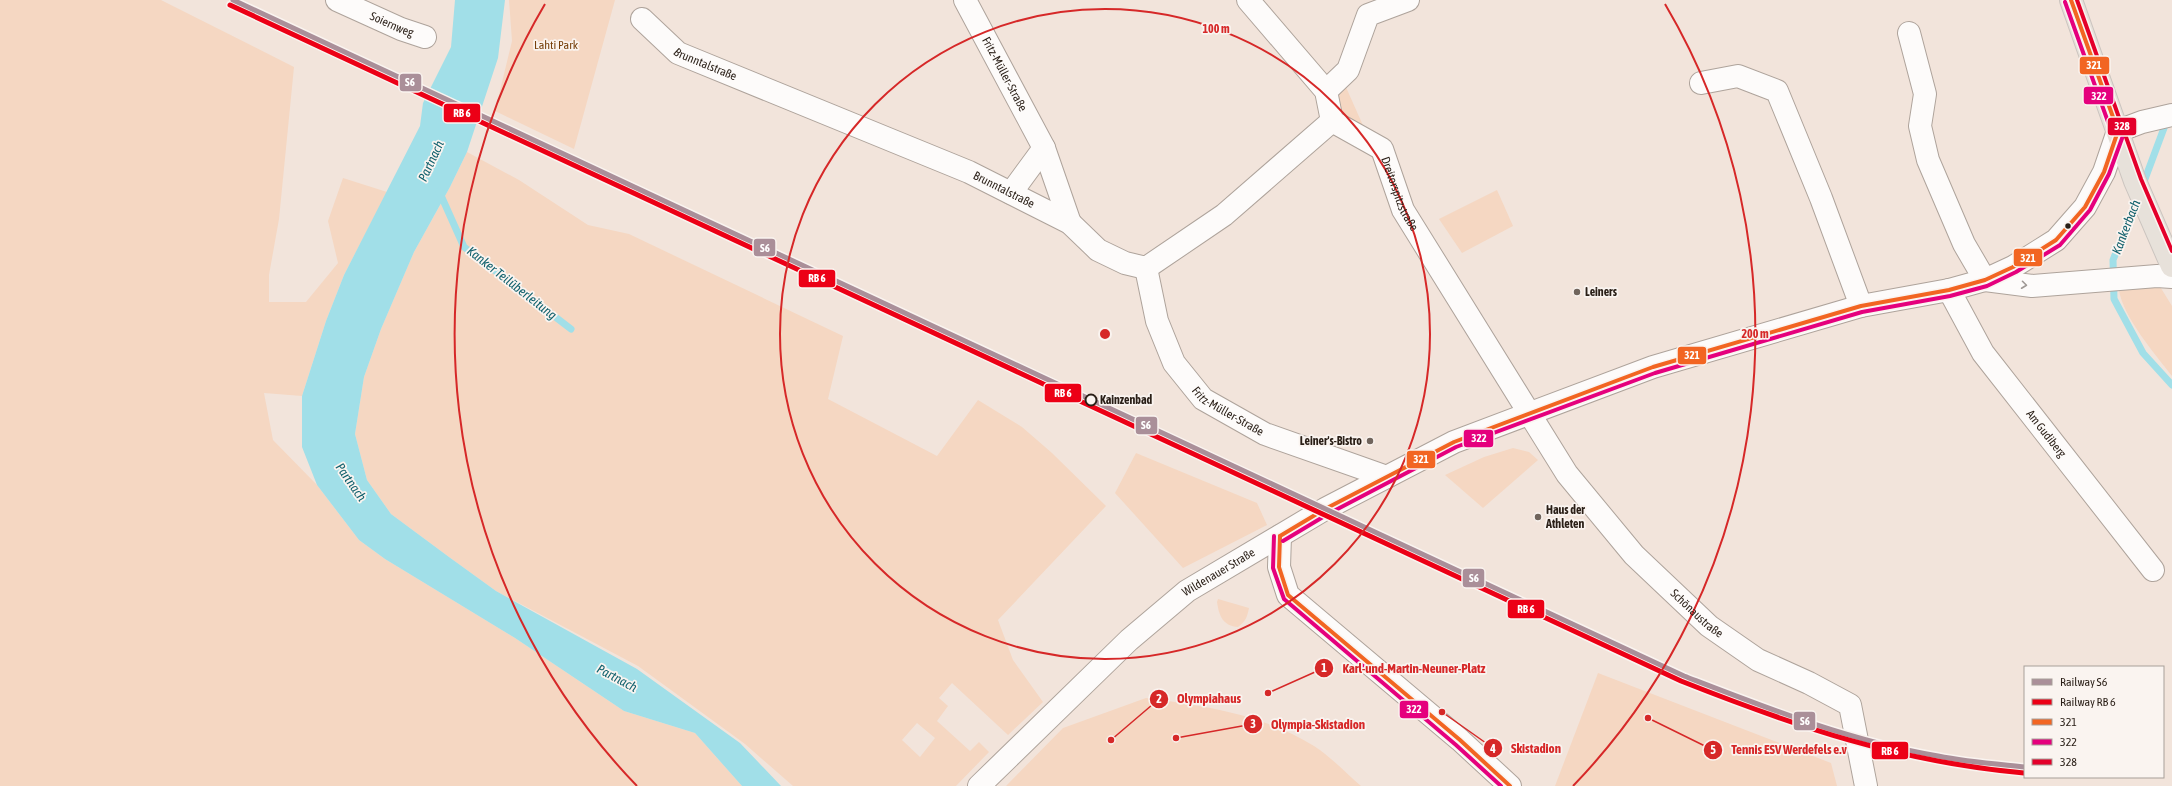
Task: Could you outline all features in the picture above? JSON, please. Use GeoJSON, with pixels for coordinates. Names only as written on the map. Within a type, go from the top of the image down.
{"type":"FeatureCollection","features":[{"type":"Feature","properties":{"kind":"main road"},"geometry":{"type":"LineString","coordinates":[[2071,0],[2140,191],[2172,266]]}},
{"type":"Feature","properties":{"kind":"street","name":"Soiernweg"},"geometry":{"type":"LineString","coordinates":[[337,0],[401,29],[425,37]]}},
{"type":"Feature","properties":{"kind":"street","name":"Fritz-Müller-Straße"},"geometry":{"type":"LineString","coordinates":[[965,0],[1044,148],[1070,223]]}},
{"type":"Feature","properties":{"kind":"street"},"geometry":{"type":"LineString","coordinates":[[1146,268],[1224,215],[1332,121],[1326,91],[1248,0]]}},
{"type":"Feature","properties":{"kind":"street"},"geometry":{"type":"LineString","coordinates":[[1326,91],[1348,70],[1368,15],[1408,0]]}},
{"type":"Feature","properties":{"kind":"street","name":"Brunntalstraße"},"geometry":{"type":"LineString","coordinates":[[642,19],[678,53],[969,172],[1070,223],[1098,250],[1125,263],[1146,268]]}},
{"type":"Feature","properties":{"kind":"street"},"geometry":{"type":"LineString","coordinates":[[1909,33],[1925,94],[1920,126],[1928,160],[1964,244],[1985,280]]}},
{"type":"Feature","properties":{"kind":"street"},"geometry":{"type":"LineString","coordinates":[[1701,83],[1738,76],[1777,91],[1821,198],[1861,306]]}},
{"type":"Feature","properties":{"kind":"street"},"geometry":{"type":"LineString","coordinates":[[2118,131],[2142,122],[2172,115]]}},
{"type":"Feature","properties":{"kind":"street","name":"Dreitorspitzstraße"},"geometry":{"type":"LineString","coordinates":[[1332,121],[1382,149],[1403,210],[1530,413]]}},
{"type":"Feature","properties":{"kind":"street","name":"Wildenauer Straße"},"geometry":{"type":"LineString","coordinates":[[979,786],[1129,640],[1187,591],[1325,509],[1454,442],[1653,367],[1861,306],[1949,290],[1985,280],[2013,267],[2056,240],[2085,207],[2104,172],[2118,131]]}},
{"type":"Feature","properties":{"kind":"street"},"geometry":{"type":"LineString","coordinates":[[1011,193],[1044,148]]}},
{"type":"Feature","properties":{"kind":"street","name":"Fritz-Müller-Straße"},"geometry":{"type":"LineString","coordinates":[[1146,268],[1158,321],[1174,363],[1203,399],[1265,434],[1386,477]]}},
{"type":"Feature","properties":{"kind":"street","name":"Wildenauer Straße"},"geometry":{"type":"LineString","coordinates":[[1985,280],[2032,286],[2098,282],[2157,276],[2172,277]]}},
{"type":"Feature","properties":{"kind":"street","name":"Am Gudiberg"},"geometry":{"type":"LineString","coordinates":[[1949,290],[1983,353],[2153,570]]}},
{"type":"Feature","properties":{"kind":"street","name":"Schönaustraße"},"geometry":{"type":"LineString","coordinates":[[1530,413],[1567,474],[1634,555],[1709,626],[1758,660],[1809,683],[1850,704],[1866,786]]}},
{"type":"Feature","properties":{"kind":"street"},"geometry":{"type":"LineString","coordinates":[[1280,536],[1279,567],[1288,595],[1460,740],[1510,786]]}},
{"type":"Feature","properties":{"kind":"green space"},"geometry":{"type":"Polygon","coordinates":[[[0,0],[161,0],[294,67],[279,219],[269,275],[269,302],[306,302],[338,263],[328,221],[343,178],[387,192],[344,275],[326,321],[302,396],[264,393],[273,440],[317,485],[359,540],[385,559],[515,638],[624,711],[695,733],[742,786],[0,786],[0,0]]]}},
{"type":"Feature","properties":{"kind":"green space","name":"Lahti Park"},"geometry":{"type":"Polygon","coordinates":[[[509,0],[615,0],[574,149],[495,111],[512,41],[509,0]]]}},
{"type":"Feature","properties":{"kind":"green space"},"geometry":{"type":"Polygon","coordinates":[[[1345,85],[1365,130],[1339,114],[1335,96],[1345,85]]]}},
{"type":"Feature","properties":{"kind":"green space"},"geometry":{"type":"Polygon","coordinates":[[[467,152],[519,180],[588,225],[629,234],[843,336],[828,399],[937,456],[978,400],[1022,427],[1052,453],[1106,506],[998,620],[1013,660],[1043,702],[1008,735],[952,683],[939,698],[948,706],[937,721],[970,751],[979,742],[989,752],[956,786],[793,786],[745,744],[638,666],[496,591],[391,514],[367,480],[355,434],[364,377],[381,329],[414,252],[450,187],[467,152]],[[917,723],[902,740],[920,757],[935,738],[917,723]]]}},
{"type":"Feature","properties":{"kind":"green space"},"geometry":{"type":"Polygon","coordinates":[[[1497,190],[1513,226],[1462,253],[1439,219],[1497,190]]]}},
{"type":"Feature","properties":{"kind":"green space"},"geometry":{"type":"Polygon","coordinates":[[[2159,285],[2172,306],[2172,376],[2133,323],[2122,301],[2119,290],[2159,285]]]}},
{"type":"Feature","properties":{"kind":"green space"},"geometry":{"type":"Polygon","coordinates":[[[1513,448],[1529,452],[1538,460],[1483,508],[1445,475],[1484,457],[1513,448]]]}},
{"type":"Feature","properties":{"kind":"green space"},"geometry":{"type":"Polygon","coordinates":[[[1136,453],[1257,503],[1267,525],[1183,568],[1115,493],[1136,453]]]}},
{"type":"Feature","properties":{"kind":"green space"},"geometry":{"type":"Polygon","coordinates":[[[1218,599],[1249,608],[1246,619],[1243,623],[1238,627],[1229,625],[1225,622],[1218,607],[1218,599]]]}},
{"type":"Feature","properties":{"kind":"green space"},"geometry":{"type":"Polygon","coordinates":[[[1598,673],[1831,763],[1837,786],[1555,786],[1598,673]]]}},
{"type":"Feature","properties":{"kind":"green space"},"geometry":{"type":"Polygon","coordinates":[[[1146,698],[1212,708],[1274,726],[1294,735],[1320,750],[1361,786],[1006,786],[1063,728],[1146,698]]]}},
{"type":"Feature","properties":{"kind":"water","name":"Partnach"},"geometry":{"type":"Polygon","coordinates":[[[455,0],[505,0],[498,58],[467,152],[450,187],[414,252],[381,329],[364,377],[355,434],[367,480],[391,514],[449,557],[496,591],[637,669],[740,743],[781,786],[742,786],[695,733],[624,711],[515,638],[385,559],[359,540],[317,485],[302,447],[302,396],[326,321],[344,275],[420,126],[423,103],[451,47],[455,0]]]}},
{"type":"Feature","properties":{"kind":"waterway","name":"Kankerbach"},"geometry":{"type":"LineString","coordinates":[[2142,187],[2167,120]]}},
{"type":"Feature","properties":{"kind":"waterway","name":"Kanker Teilüberleitung"},"geometry":{"type":"LineString","coordinates":[[439,191],[464,247],[571,329]]}},
{"type":"Feature","properties":{"kind":"waterway","name":"Kankerbach"},"geometry":{"type":"LineString","coordinates":[[2138,198],[2113,260],[2114,299],[2143,353],[2172,385]]}},
{"type":"Feature","properties":{"kind":"rail line","name":"S6"},"geometry":{"type":"LineString","coordinates":[[233,0],[1684,676],[1746,700],[1841,733],[1873,742],[1905,750],[1949,758],[2024,767]]}},
{"type":"Feature","properties":{"kind":"transit line","name":"321"},"geometry":{"type":"LineString","coordinates":[[2071,0],[2118,131]]}},
{"type":"Feature","properties":{"kind":"transit line","name":"328"},"geometry":{"type":"LineString","coordinates":[[2077,0],[2141,179],[2172,251]]}},
{"type":"Feature","properties":{"kind":"transit line","name":"322"},"geometry":{"type":"LineString","coordinates":[[2065,2],[2112,133]]}},
{"type":"Feature","properties":{"kind":"transit line"},"geometry":{"type":"LineString","coordinates":[[230,5],[1681,681],[1766,713],[1850,740],[1934,760],[1978,768],[2024,773]]}},
{"type":"Feature","properties":{"kind":"transit line","name":"321"},"geometry":{"type":"LineString","coordinates":[[1280,536],[1325,509],[1454,442],[1653,367],[1861,306],[1949,290],[1985,280],[2013,267],[2056,240],[2085,207],[2104,172],[2118,131]]}},
{"type":"Feature","properties":{"kind":"transit line","name":"322"},"geometry":{"type":"LineString","coordinates":[[1283,541],[1328,514],[1456,447],[1655,373],[1862,312],[1950,296],[1987,286],[2016,272],[2060,245],[2090,210],[2109,174],[2124,133]]}},
{"type":"Feature","properties":{"kind":"transit line","name":"322"},"geometry":{"type":"LineString","coordinates":[[1274,536],[1273,568],[1284,599],[1456,745],[1501,786]]}},
{"type":"Feature","properties":{"kind":"transit line","name":"321"},"geometry":{"type":"LineString","coordinates":[[1280,536],[1279,567],[1288,595],[1460,740],[1510,786]]}},
{"type":"Feature","properties":{"kind":"place","name":"Leiners"},"geometry":{"type":"Point","coordinates":[1577,292]}},
{"type":"Feature","properties":{"kind":"place","name":"Kainzenbad"},"geometry":{"type":"Point","coordinates":[1091,400]}},
{"type":"Feature","properties":{"kind":"place","name":"Leiner's-Bistro"},"geometry":{"type":"Point","coordinates":[1370,441]}},
{"type":"Feature","properties":{"kind":"place","name":"Haus der Athleten"},"geometry":{"type":"Point","coordinates":[1538,517]}},
{"type":"Feature","properties":{"kind":"place","name":"Karl-und-Martin-Neuner-Platz"},"geometry":{"type":"Point","coordinates":[1268,693]}},
{"type":"Feature","properties":{"kind":"place","name":"Skistadion"},"geometry":{"type":"Point","coordinates":[1442,712]}},
{"type":"Feature","properties":{"kind":"place","name":"Tennis ESV Werdefels e.v"},"geometry":{"type":"Point","coordinates":[1648,718]}},
{"type":"Feature","properties":{"kind":"place","name":"Olympia-Skistadion"},"geometry":{"type":"Point","coordinates":[1176,738]}},
{"type":"Feature","properties":{"kind":"place","name":"Olympiahaus"},"geometry":{"type":"Point","coordinates":[1111,740]}}]}
